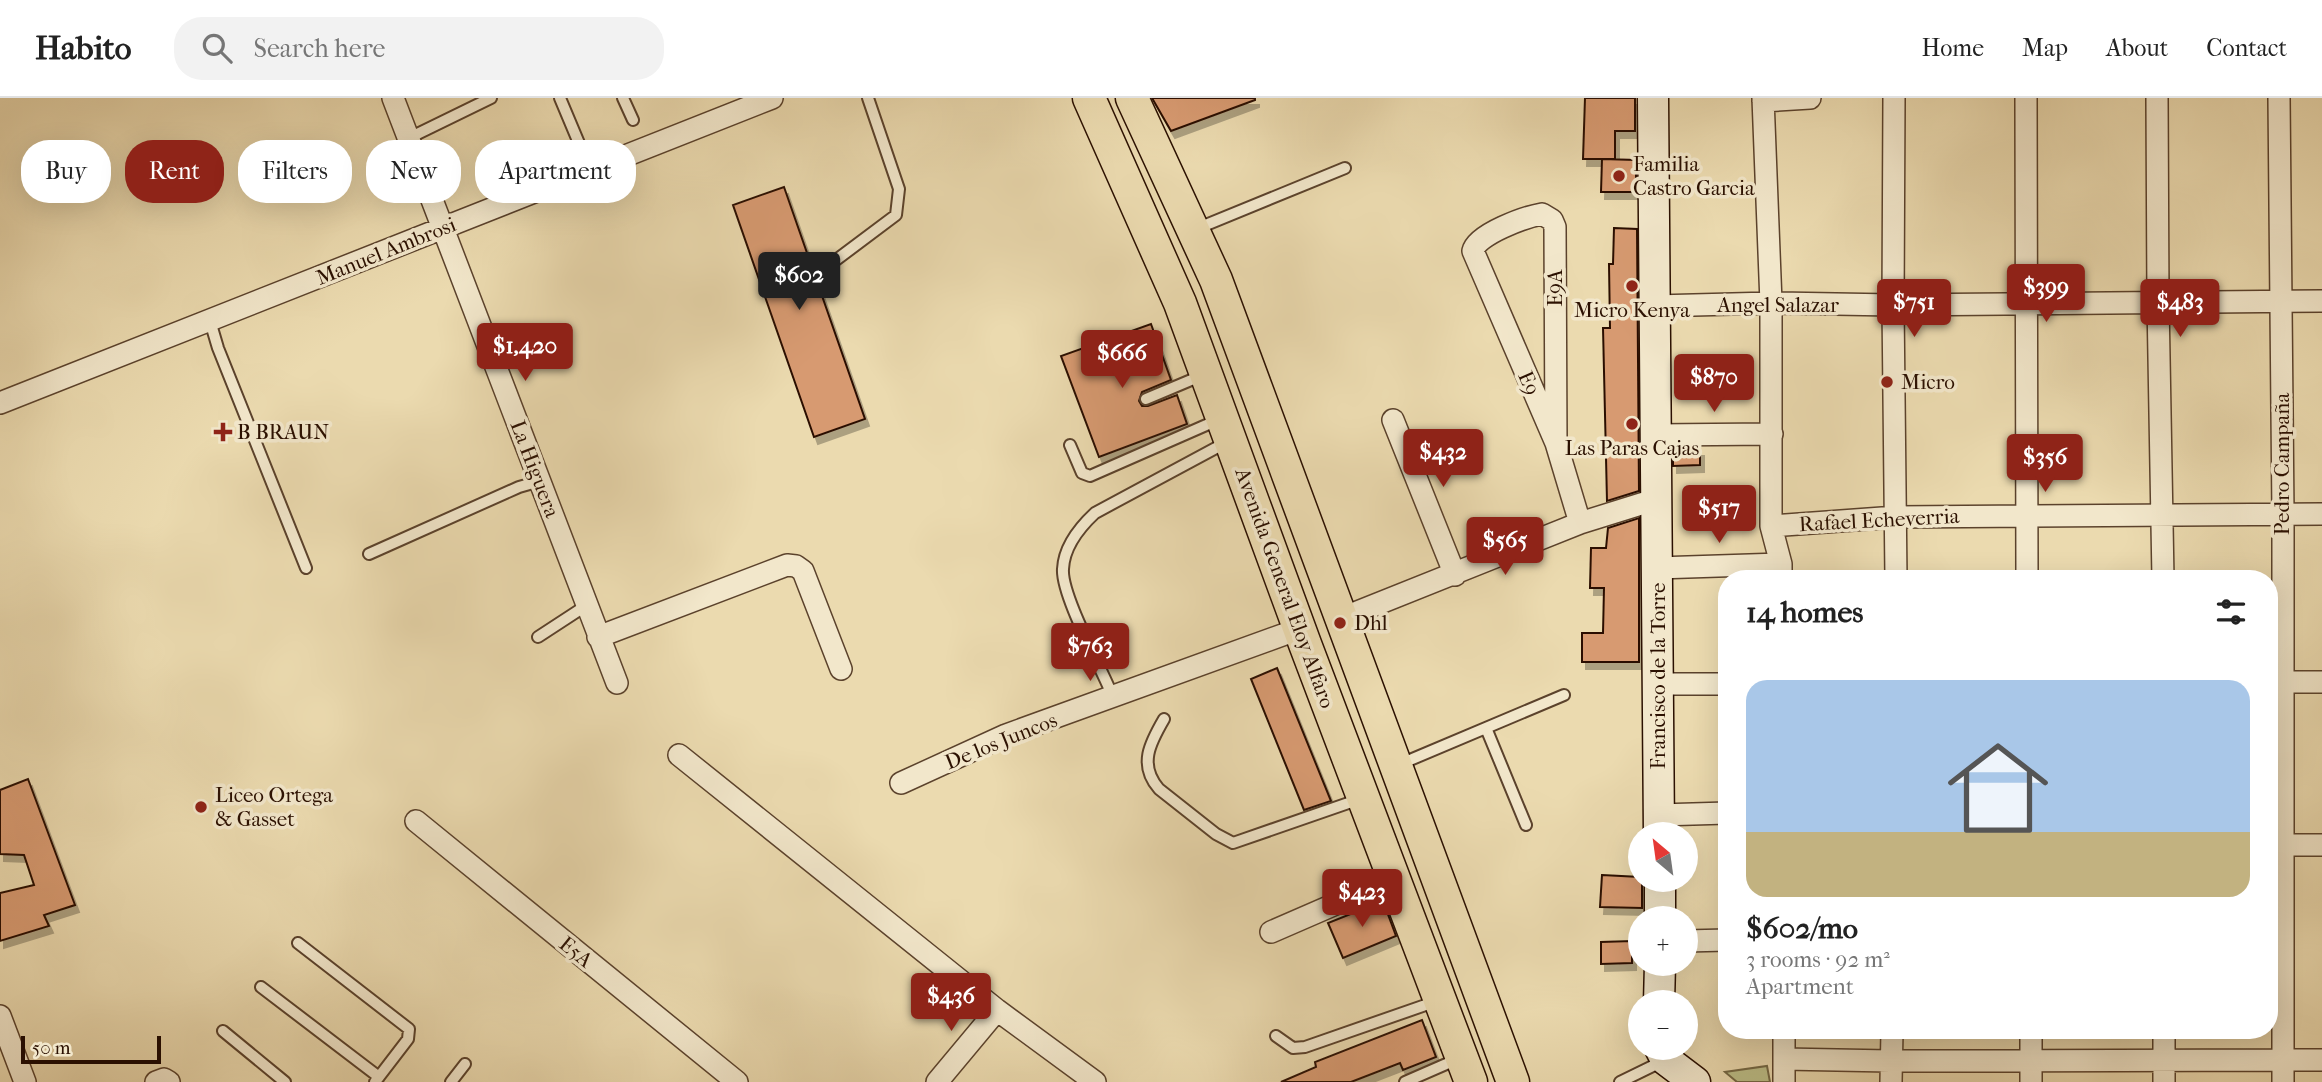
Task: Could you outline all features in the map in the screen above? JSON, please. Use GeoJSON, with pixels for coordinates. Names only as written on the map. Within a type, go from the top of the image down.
{"type":"FeatureCollection","features":[{"type":"Feature","properties":{"kind":"main road","name":"Avenida General Eloy Alfaro"},"geometry":{"type":"LineString","coordinates":[[1089,98],[1180,303],[1299,629],[1466,1070]]}},
{"type":"Feature","properties":{"kind":"main road","name":"Avenida General Eloy Alfaro"},"geometry":{"type":"LineString","coordinates":[[1132,98],[1216,281],[1513,1082]]}},
{"type":"Feature","properties":{"kind":"street","name":"La Higuera"},"geometry":{"type":"LineString","coordinates":[[393,98],[618,684]]}},
{"type":"Feature","properties":{"kind":"street","name":"Manuel Ambrosi"},"geometry":{"type":"LineString","coordinates":[[0,403],[772,98]]}},
{"type":"Feature","properties":{"kind":"street","name":"Francisco de la Torre"},"geometry":{"type":"LineString","coordinates":[[1653,98],[1659,822]]}},
{"type":"Feature","properties":{"kind":"street"},"geometry":{"type":"LineString","coordinates":[[1781,570],[1771,526],[1771,303],[1763,99],[1810,98]]}},
{"type":"Feature","properties":{"kind":"street"},"geometry":{"type":"LineString","coordinates":[[1894,98],[1896,570]]}},
{"type":"Feature","properties":{"kind":"street"},"geometry":{"type":"LineString","coordinates":[[2026,98],[2027,570]]}},
{"type":"Feature","properties":{"kind":"street"},"geometry":{"type":"LineString","coordinates":[[2157,98],[2163,570]]}},
{"type":"Feature","properties":{"kind":"street","name":"Pedro Campaña"},"geometry":{"type":"LineString","coordinates":[[2278,634],[2283,514],[2279,98]]}},
{"type":"Feature","properties":{"kind":"street","name":"E9A"},"geometry":{"type":"LineString","coordinates":[[1474,245],[1487,235],[1536,215],[1548,215],[1555,226],[1556,443]]}},
{"type":"Feature","properties":{"kind":"street","name":"E9"},"geometry":{"type":"LineString","coordinates":[[1474,245],[1474,259],[1556,443],[1580,523]]}},
{"type":"Feature","properties":{"kind":"street","name":"Angel Salazar"},"geometry":{"type":"LineString","coordinates":[[1655,306],[1771,303],[1893,305],[2322,301]]}},
{"type":"Feature","properties":{"kind":"street"},"geometry":{"type":"LineString","coordinates":[[1393,420],[1455,575]]}},
{"type":"Feature","properties":{"kind":"street"},"geometry":{"type":"LineString","coordinates":[[1656,435],[1772,434]]}},
{"type":"Feature","properties":{"kind":"street"},"geometry":{"type":"LineString","coordinates":[[1340,619],[1580,523],[1657,499]]}},
{"type":"Feature","properties":{"kind":"street","name":"Rafael Echeverria"},"geometry":{"type":"LineString","coordinates":[[1771,526],[1896,517],[2322,514]]}},
{"type":"Feature","properties":{"kind":"street"},"geometry":{"type":"LineString","coordinates":[[598,637],[787,565],[796,566],[803,571],[841,669]]}},
{"type":"Feature","properties":{"kind":"street"},"geometry":{"type":"LineString","coordinates":[[1657,568],[1740,570]]}},
{"type":"Feature","properties":{"kind":"street","name":"De los Juncos"},"geometry":{"type":"LineString","coordinates":[[901,783],[1006,735],[1299,629]]}},
{"type":"Feature","properties":{"kind":"street"},"geometry":{"type":"LineString","coordinates":[[2278,682],[2322,682]]}},
{"type":"Feature","properties":{"kind":"street"},"geometry":{"type":"LineString","coordinates":[[1659,684],[1718,684]]}},
{"type":"Feature","properties":{"kind":"street"},"geometry":{"type":"LineString","coordinates":[[679,755],[997,1010],[1095,1082]]}},
{"type":"Feature","properties":{"kind":"street"},"geometry":{"type":"LineString","coordinates":[[1676,822],[1718,815]]}},
{"type":"Feature","properties":{"kind":"street","name":"E5A"},"geometry":{"type":"LineString","coordinates":[[416,821],[737,1082]]}},
{"type":"Feature","properties":{"kind":"street"},"geometry":{"type":"LineString","coordinates":[[2278,845],[2322,845]]}},
{"type":"Feature","properties":{"kind":"street"},"geometry":{"type":"LineString","coordinates":[[1271,932],[1393,879]]}},
{"type":"Feature","properties":{"kind":"street","name":"Pedro Campaña"},"geometry":{"type":"LineString","coordinates":[[2278,910],[2283,1071]]}},
{"type":"Feature","properties":{"kind":"street"},"geometry":{"type":"LineString","coordinates":[[1698,941],[1718,940]]}},
{"type":"Feature","properties":{"kind":"street"},"geometry":{"type":"LineString","coordinates":[[937,1082],[997,1010]]}},
{"type":"Feature","properties":{"kind":"street"},"geometry":{"type":"LineString","coordinates":[[0,1016],[25,1082]]}},
{"type":"Feature","properties":{"kind":"street"},"geometry":{"type":"LineString","coordinates":[[1784,1039],[1784,1082]]}},
{"type":"Feature","properties":{"kind":"street"},"geometry":{"type":"LineString","coordinates":[[1891,1072],[1892,1039]]}},
{"type":"Feature","properties":{"kind":"street"},"geometry":{"type":"LineString","coordinates":[[2031,1039],[2031,1082]]}},
{"type":"Feature","properties":{"kind":"street"},"geometry":{"type":"LineString","coordinates":[[2164,1039],[2164,1072]]}},
{"type":"Feature","properties":{"kind":"street"},"geometry":{"type":"LineString","coordinates":[[1784,1059],[1891,1072],[2031,1059],[2164,1072],[2283,1071],[2322,1060]]}},
{"type":"Feature","properties":{"kind":"street"},"geometry":{"type":"LineString","coordinates":[[1670,1060],[1695,1082]]}},
{"type":"Feature","properties":{"kind":"lane"},"geometry":{"type":"LineString","coordinates":[[409,138],[491,98]]}},
{"type":"Feature","properties":{"kind":"lane"},"geometry":{"type":"LineString","coordinates":[[560,98],[578,140]]}},
{"type":"Feature","properties":{"kind":"lane"},"geometry":{"type":"LineString","coordinates":[[622,98],[633,120]]}},
{"type":"Feature","properties":{"kind":"lane"},"geometry":{"type":"LineString","coordinates":[[832,263],[896,215],[899,190],[868,98]]}},
{"type":"Feature","properties":{"kind":"lane"},"geometry":{"type":"LineString","coordinates":[[1194,230],[1345,167]]}},
{"type":"Feature","properties":{"kind":"lane"},"geometry":{"type":"LineString","coordinates":[[209,321],[306,568]]}},
{"type":"Feature","properties":{"kind":"lane"},"geometry":{"type":"LineString","coordinates":[[1146,399],[1206,373]]}},
{"type":"Feature","properties":{"kind":"lane"},"geometry":{"type":"LineString","coordinates":[[1069,445],[1082,473],[1090,476],[1226,429]]}},
{"type":"Feature","properties":{"kind":"lane"},"geometry":{"type":"LineString","coordinates":[[1113,697],[1068,594],[1063,569],[1070,547],[1079,527],[1095,513],[1226,429]]}},
{"type":"Feature","properties":{"kind":"lane"},"geometry":{"type":"LineString","coordinates":[[369,554],[519,487],[540,481]]}},
{"type":"Feature","properties":{"kind":"lane"},"geometry":{"type":"LineString","coordinates":[[538,637],[587,605]]}},
{"type":"Feature","properties":{"kind":"lane"},"geometry":{"type":"LineString","coordinates":[[1395,766],[1564,695]]}},
{"type":"Feature","properties":{"kind":"lane"},"geometry":{"type":"LineString","coordinates":[[1164,719],[1148,747],[1148,768],[1152,781],[1216,834],[1233,844],[1363,798]]}},
{"type":"Feature","properties":{"kind":"lane"},"geometry":{"type":"LineString","coordinates":[[1486,728],[1526,824]]}},
{"type":"Feature","properties":{"kind":"lane"},"geometry":{"type":"LineString","coordinates":[[261,987],[377,1079],[408,1039],[410,1031],[298,943]]}},
{"type":"Feature","properties":{"kind":"lane"},"geometry":{"type":"LineString","coordinates":[[1276,1036],[1293,1048],[1305,1047],[1440,1000]]}},
{"type":"Feature","properties":{"kind":"lane"},"geometry":{"type":"LineString","coordinates":[[223,1031],[285,1082]]}},
{"type":"Feature","properties":{"kind":"lane"},"geometry":{"type":"LineString","coordinates":[[1620,1082],[1654,1060]]}},
{"type":"Feature","properties":{"kind":"lane"},"geometry":{"type":"LineString","coordinates":[[451,1082],[465,1064]]}},
{"type":"Feature","properties":{"kind":"lane"},"geometry":{"type":"LineString","coordinates":[[1405,1082],[1466,1070]]}},
{"type":"Feature","properties":{"kind":"green space"},"geometry":{"type":"Polygon","coordinates":[[[1767,1066],[1770,1082],[1737,1082],[1725,1072],[1767,1066]]]}},
{"type":"Feature","properties":{"kind":"building"},"geometry":{"type":"Polygon","coordinates":[[[1152,98],[1255,98],[1255,100],[1171,131],[1152,98]]]}},
{"type":"Feature","properties":{"kind":"building"},"geometry":{"type":"Polygon","coordinates":[[[1585,98],[1635,98],[1635,131],[1615,131],[1615,159],[1583,159],[1585,98]]]}},
{"type":"Feature","properties":{"kind":"building","name":"Familia Castro Garcia"},"geometry":{"type":"Polygon","coordinates":[[[1602,159],[1636,160],[1636,192],[1601,192],[1602,159]]]}},
{"type":"Feature","properties":{"kind":"building"},"geometry":{"type":"Polygon","coordinates":[[[784,187],[865,419],[814,437],[733,205],[784,187]]]}},
{"type":"Feature","properties":{"kind":"building"},"geometry":{"type":"Polygon","coordinates":[[[1614,228],[1637,229],[1639,491],[1607,501],[1603,328],[1610,328],[1609,264],[1613,264],[1614,228]]]}},
{"type":"Feature","properties":{"kind":"building"},"geometry":{"type":"Polygon","coordinates":[[[1151,324],[1171,380],[1142,392],[1139,401],[1142,406],[1148,406],[1177,395],[1187,424],[1099,457],[1061,356],[1151,324]]]}},
{"type":"Feature","properties":{"kind":"building"},"geometry":{"type":"Polygon","coordinates":[[[1679,449],[1700,449],[1700,465],[1673,466],[1673,453],[1679,449]]]}},
{"type":"Feature","properties":{"kind":"building"},"geometry":{"type":"Polygon","coordinates":[[[1639,518],[1639,662],[1582,662],[1582,633],[1603,633],[1604,588],[1590,588],[1591,548],[1606,548],[1608,528],[1639,518]]]}},
{"type":"Feature","properties":{"kind":"building"},"geometry":{"type":"Polygon","coordinates":[[[1277,668],[1331,801],[1304,810],[1251,679],[1277,668]]]}},
{"type":"Feature","properties":{"kind":"building"},"geometry":{"type":"Polygon","coordinates":[[[28,779],[75,905],[44,915],[49,926],[0,941],[0,893],[34,885],[24,855],[0,854],[0,790],[28,779]]]}},
{"type":"Feature","properties":{"kind":"building"},"geometry":{"type":"Polygon","coordinates":[[[1602,875],[1628,876],[1628,892],[1642,892],[1642,906],[1600,907],[1602,875]]]}},
{"type":"Feature","properties":{"kind":"building"},"geometry":{"type":"Polygon","coordinates":[[[1383,901],[1396,936],[1343,958],[1328,923],[1383,901]]]}},
{"type":"Feature","properties":{"kind":"building"},"geometry":{"type":"Polygon","coordinates":[[[1628,941],[1628,963],[1601,964],[1601,942],[1628,941]]]}},
{"type":"Feature","properties":{"kind":"building"},"geometry":{"type":"Polygon","coordinates":[[[1422,1020],[1436,1057],[1403,1070],[1400,1063],[1351,1082],[1281,1082],[1316,1067],[1315,1062],[1422,1020]]]}},
{"type":"Feature","properties":{"kind":"place","name":"Familia Castro Garcia"},"geometry":{"type":"Point","coordinates":[1619,176]}},
{"type":"Feature","properties":{"kind":"place","name":"Micro Kenya"},"geometry":{"type":"Point","coordinates":[1632,286]}},
{"type":"Feature","properties":{"kind":"place","name":"Micro"},"geometry":{"type":"Point","coordinates":[1887,382]}},
{"type":"Feature","properties":{"kind":"place","name":"Las Paras Cajas"},"geometry":{"type":"Point","coordinates":[1632,424]}},
{"type":"Feature","properties":{"kind":"place","name":"B BRAUN"},"geometry":{"type":"Point","coordinates":[223,432]}},
{"type":"Feature","properties":{"kind":"place","name":"Dhl"},"geometry":{"type":"Point","coordinates":[1340,623]}},
{"type":"Feature","properties":{"kind":"place","name":"Liceo Ortega & Gasset"},"geometry":{"type":"Point","coordinates":[201,807]}}]}
